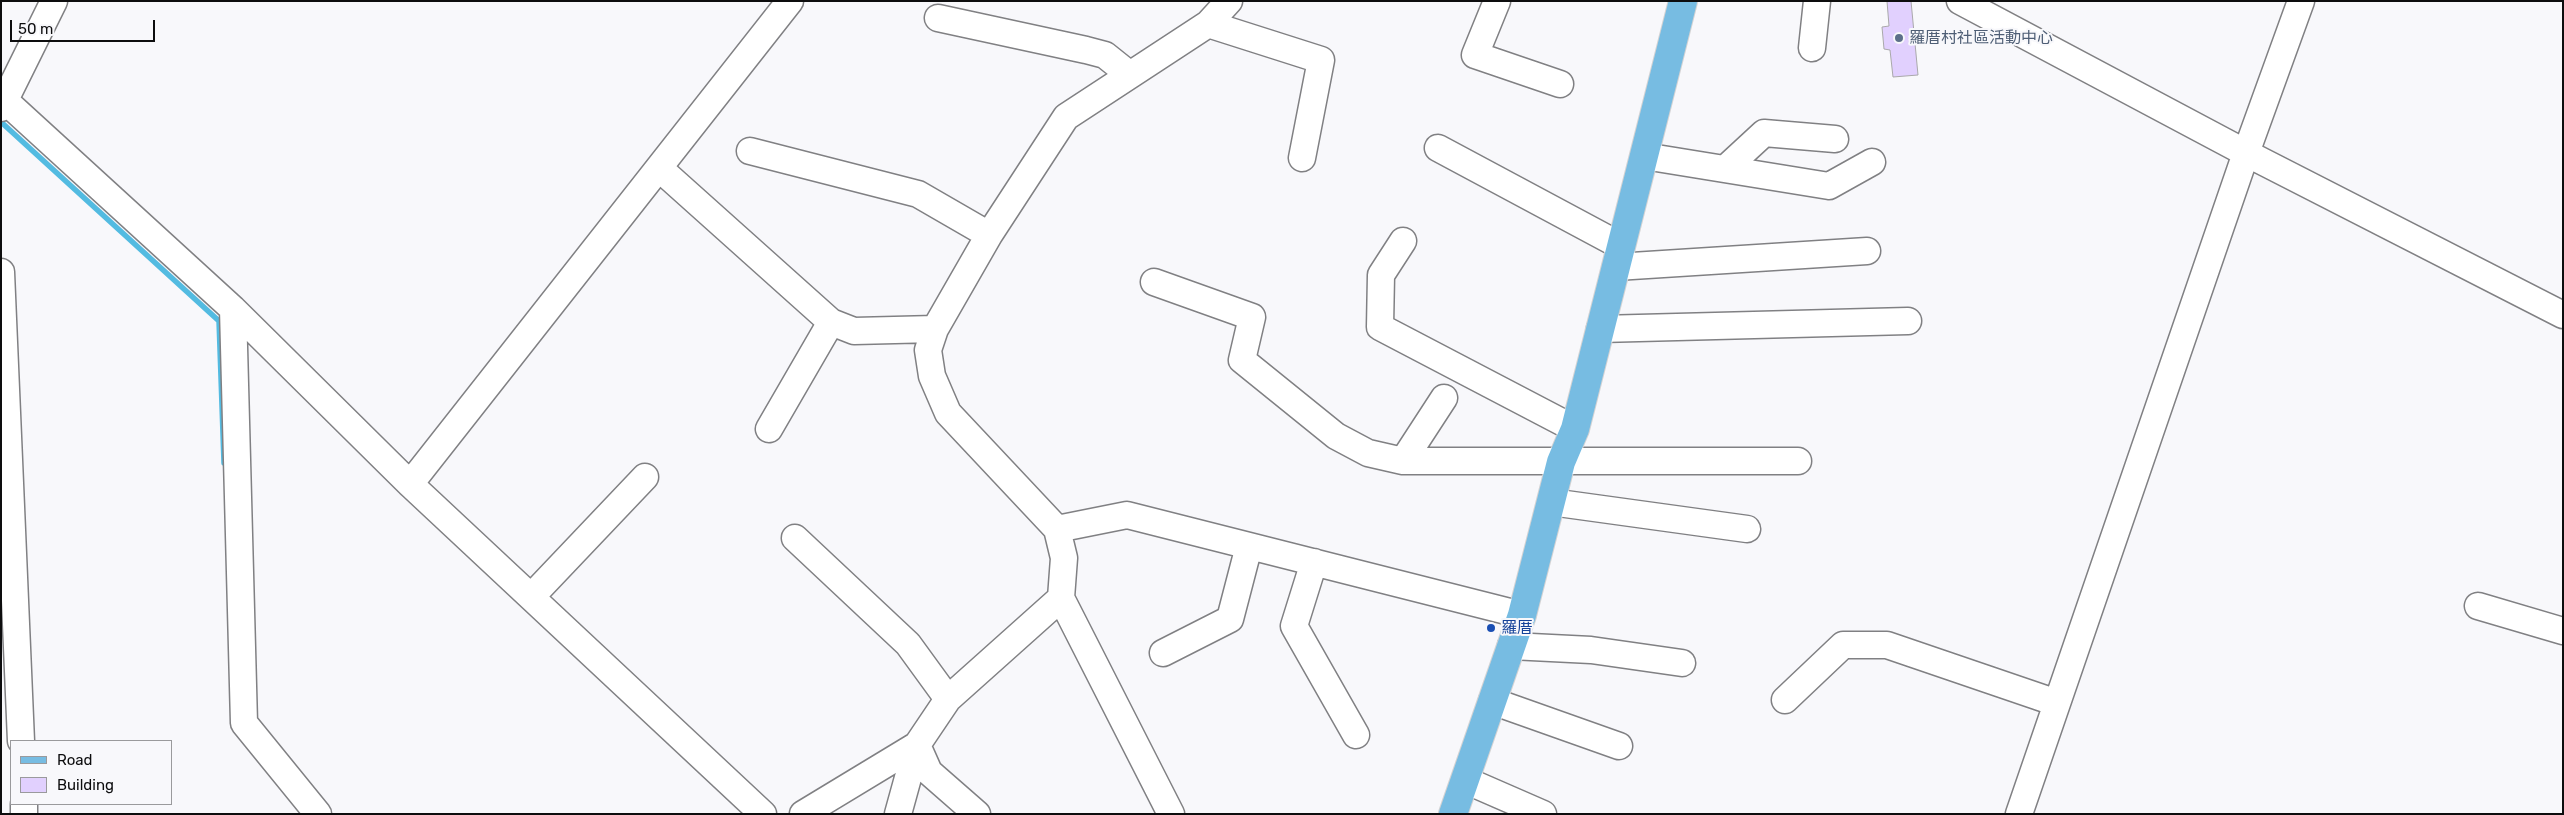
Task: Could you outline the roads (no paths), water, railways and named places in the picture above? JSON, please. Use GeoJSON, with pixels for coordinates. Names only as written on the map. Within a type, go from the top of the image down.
{"type":"FeatureCollection","features":[{"type":"Feature","properties":{"kind":"main road"},"geometry":{"type":"LineString","coordinates":[[1452,814],[1522,615],[1561,462],[1575,428],[1683,1]]}},
{"type":"Feature","properties":{"kind":"street"},"geometry":{"type":"LineString","coordinates":[[54,1],[2,101],[233,309],[410,484],[762,814]]}},
{"type":"Feature","properties":{"kind":"street"},"geometry":{"type":"LineString","coordinates":[[410,484],[790,1]]}},
{"type":"Feature","properties":{"kind":"street"},"geometry":{"type":"LineString","coordinates":[[1171,814],[1061,598],[1064,558],[1057,529],[948,413],[932,376],[928,350],[935,329],[989,235],[1066,117],[1208,24],[1229,1]]}},
{"type":"Feature","properties":{"kind":"street"},"geometry":{"type":"LineString","coordinates":[[1496,1],[1475,55],[1560,84]]}},
{"type":"Feature","properties":{"kind":"street"},"geometry":{"type":"LineString","coordinates":[[1812,48],[1816,1]]}},
{"type":"Feature","properties":{"kind":"street"},"geometry":{"type":"LineString","coordinates":[[2018,814],[2246,153],[2301,1]]}},
{"type":"Feature","properties":{"kind":"street"},"geometry":{"type":"LineString","coordinates":[[1971,4],[2246,153],[2563,315]]}},
{"type":"Feature","properties":{"kind":"street"},"geometry":{"type":"LineString","coordinates":[[938,18],[1105,55],[1130,74]]}},
{"type":"Feature","properties":{"kind":"street"},"geometry":{"type":"LineString","coordinates":[[1208,24],[1321,60],[1302,158]]}},
{"type":"Feature","properties":{"kind":"street"},"geometry":{"type":"LineString","coordinates":[[1725,169],[1764,133],[1835,139]]}},
{"type":"Feature","properties":{"kind":"street"},"geometry":{"type":"LineString","coordinates":[[1438,148],[1618,257],[1867,252]]}},
{"type":"Feature","properties":{"kind":"street"},"geometry":{"type":"LineString","coordinates":[[750,152],[918,194],[989,235]]}},
{"type":"Feature","properties":{"kind":"street"},"geometry":{"type":"LineString","coordinates":[[1644,156],[1830,186],[1872,162]]}},
{"type":"Feature","properties":{"kind":"street"},"geometry":{"type":"LineString","coordinates":[[659,168],[831,322],[854,331],[935,329]]}},
{"type":"Feature","properties":{"kind":"street"},"geometry":{"type":"LineString","coordinates":[[1403,241],[1381,275],[1380,328],[1575,428]]}},
{"type":"Feature","properties":{"kind":"street"},"geometry":{"type":"LineString","coordinates":[[1,272],[21,740]]}},
{"type":"Feature","properties":{"kind":"street"},"geometry":{"type":"LineString","coordinates":[[1154,282],[1252,317],[1242,360],[1336,436],[1368,453],[1403,461],[1798,461]]}},
{"type":"Feature","properties":{"kind":"street"},"geometry":{"type":"LineString","coordinates":[[233,309],[244,723],[318,814]]}},
{"type":"Feature","properties":{"kind":"street"},"geometry":{"type":"LineString","coordinates":[[770,429],[831,322]]}},
{"type":"Feature","properties":{"kind":"street"},"geometry":{"type":"LineString","coordinates":[[1600,329],[1908,322]]}},
{"type":"Feature","properties":{"kind":"street"},"geometry":{"type":"LineString","coordinates":[[1403,461],[1444,398]]}},
{"type":"Feature","properties":{"kind":"street"},"geometry":{"type":"LineString","coordinates":[[531,597],[645,477]]}},
{"type":"Feature","properties":{"kind":"street"},"geometry":{"type":"LineString","coordinates":[[1551,502],[1747,529]]}},
{"type":"Feature","properties":{"kind":"street"},"geometry":{"type":"LineString","coordinates":[[1057,529],[1126,515],[1522,615]]}},
{"type":"Feature","properties":{"kind":"street"},"geometry":{"type":"LineString","coordinates":[[795,538],[908,644],[948,699]]}},
{"type":"Feature","properties":{"kind":"street"},"geometry":{"type":"LineString","coordinates":[[1163,653],[1230,619],[1249,546]]}},
{"type":"Feature","properties":{"kind":"street"},"geometry":{"type":"LineString","coordinates":[[1314,562],[1294,626],[1356,735]]}},
{"type":"Feature","properties":{"kind":"street"},"geometry":{"type":"LineString","coordinates":[[898,814],[917,745],[948,699],[1061,598]]}},
{"type":"Feature","properties":{"kind":"street"},"geometry":{"type":"LineString","coordinates":[[2478,606],[2563,631]]}},
{"type":"Feature","properties":{"kind":"street"},"geometry":{"type":"LineString","coordinates":[[1785,700],[1842,645],[1887,645],[2057,702]]}},
{"type":"Feature","properties":{"kind":"street"},"geometry":{"type":"LineString","coordinates":[[1511,646],[1591,650],[1682,662]]}},
{"type":"Feature","properties":{"kind":"street"},"geometry":{"type":"LineString","coordinates":[[1492,701],[1620,746]]}},
{"type":"Feature","properties":{"kind":"street"},"geometry":{"type":"LineString","coordinates":[[803,814],[917,745]]}},
{"type":"Feature","properties":{"kind":"street"},"geometry":{"type":"LineString","coordinates":[[917,745],[929,772],[977,814]]}},
{"type":"Feature","properties":{"kind":"street"},"geometry":{"type":"LineString","coordinates":[[1464,780],[1543,814]]}},
{"type":"Feature","properties":{"kind":"waterway"},"geometry":{"type":"LineString","coordinates":[[1,122],[219,321],[224,463]]}},
{"type":"Feature","properties":{"kind":"place","name":"羅厝村社區活動中心"},"geometry":{"type":"Point","coordinates":[1899,38]}},
{"type":"Feature","properties":{"kind":"place","name":"羅厝"},"geometry":{"type":"Point","coordinates":[1491,628]}}]}
